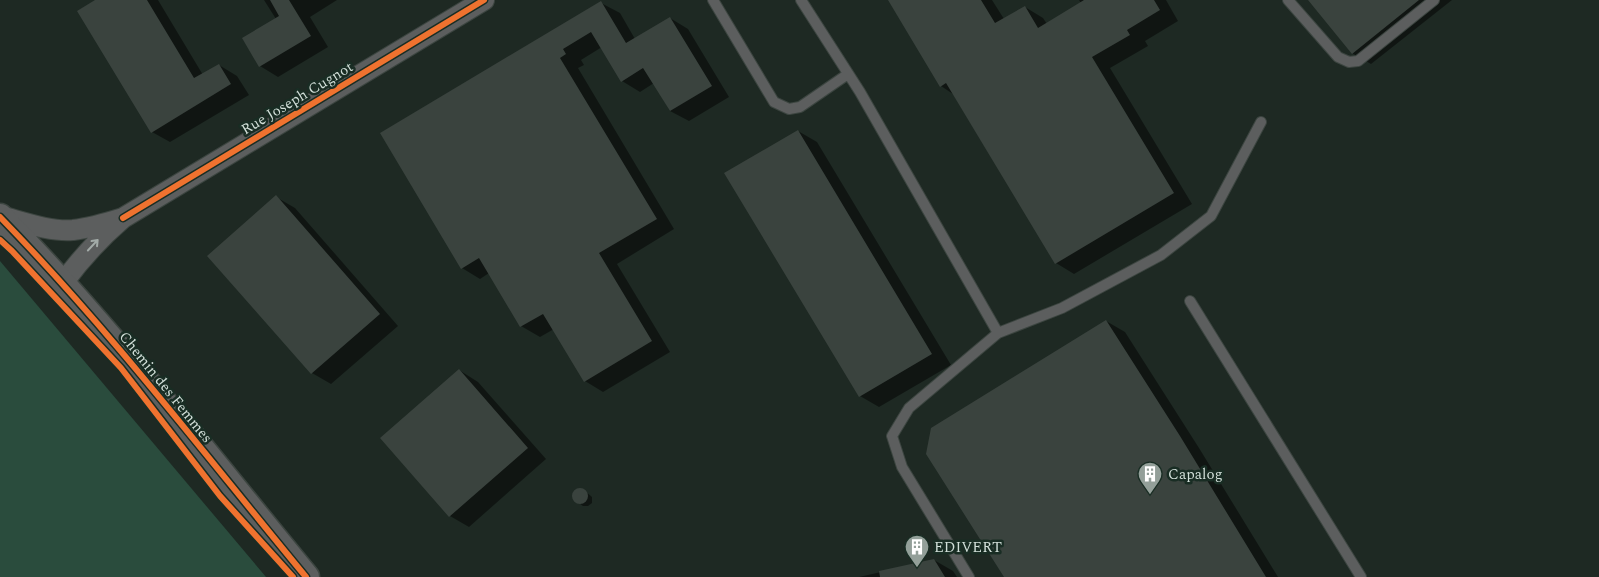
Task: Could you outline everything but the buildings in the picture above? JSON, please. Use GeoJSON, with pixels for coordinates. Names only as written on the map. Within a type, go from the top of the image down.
{"type":"FeatureCollection","features":[{"type":"Feature","properties":{"kind":"street","name":"Rue Joseph Cugnot"},"geometry":{"type":"LineString","coordinates":[[63,283],[98,239],[123,218],[484,0]]}},
{"type":"Feature","properties":{"kind":"street","name":"Rue Joseph Cugnot"},"geometry":{"type":"LineString","coordinates":[[0,217],[71,230],[89,228],[123,218]]}},
{"type":"Feature","properties":{"kind":"street","name":"Chemin des Femmes"},"geometry":{"type":"LineString","coordinates":[[0,217],[63,283],[306,577]]}},
{"type":"Feature","properties":{"kind":"lane"},"geometry":{"type":"LineString","coordinates":[[713,0],[774,102],[789,109],[800,107],[848,74]]}},
{"type":"Feature","properties":{"kind":"lane"},"geometry":{"type":"LineString","coordinates":[[801,0],[860,92],[998,333]]}},
{"type":"Feature","properties":{"kind":"lane"},"geometry":{"type":"LineString","coordinates":[[1288,0],[1338,57],[1349,62],[1358,61],[1434,0]]}},
{"type":"Feature","properties":{"kind":"lane"},"geometry":{"type":"LineString","coordinates":[[970,577],[902,467],[892,436],[909,408],[998,333],[1062,308],[1161,255],[1211,216],[1261,122]]}},
{"type":"Feature","properties":{"kind":"lane"},"geometry":{"type":"LineString","coordinates":[[1190,302],[1361,577]]}},
{"type":"Feature","properties":{"kind":"green space"},"geometry":{"type":"Polygon","coordinates":[[[0,261],[266,577],[0,577],[0,261]]]}},
{"type":"Feature","properties":{"kind":"cycle path"},"geometry":{"type":"LineString","coordinates":[[123,218],[484,0]]}},
{"type":"Feature","properties":{"kind":"cycle path"},"geometry":{"type":"LineString","coordinates":[[0,217],[41,260],[119,349],[306,577]]}},
{"type":"Feature","properties":{"kind":"cycle path"},"geometry":{"type":"LineString","coordinates":[[0,240],[121,368],[220,496],[293,577]]}},
{"type":"Feature","properties":{"kind":"place","name":"Capalog"},"geometry":{"type":"Point","coordinates":[1150,495]}},
{"type":"Feature","properties":{"kind":"place","name":"EDIVERT"},"geometry":{"type":"Point","coordinates":[917,568]}}]}
